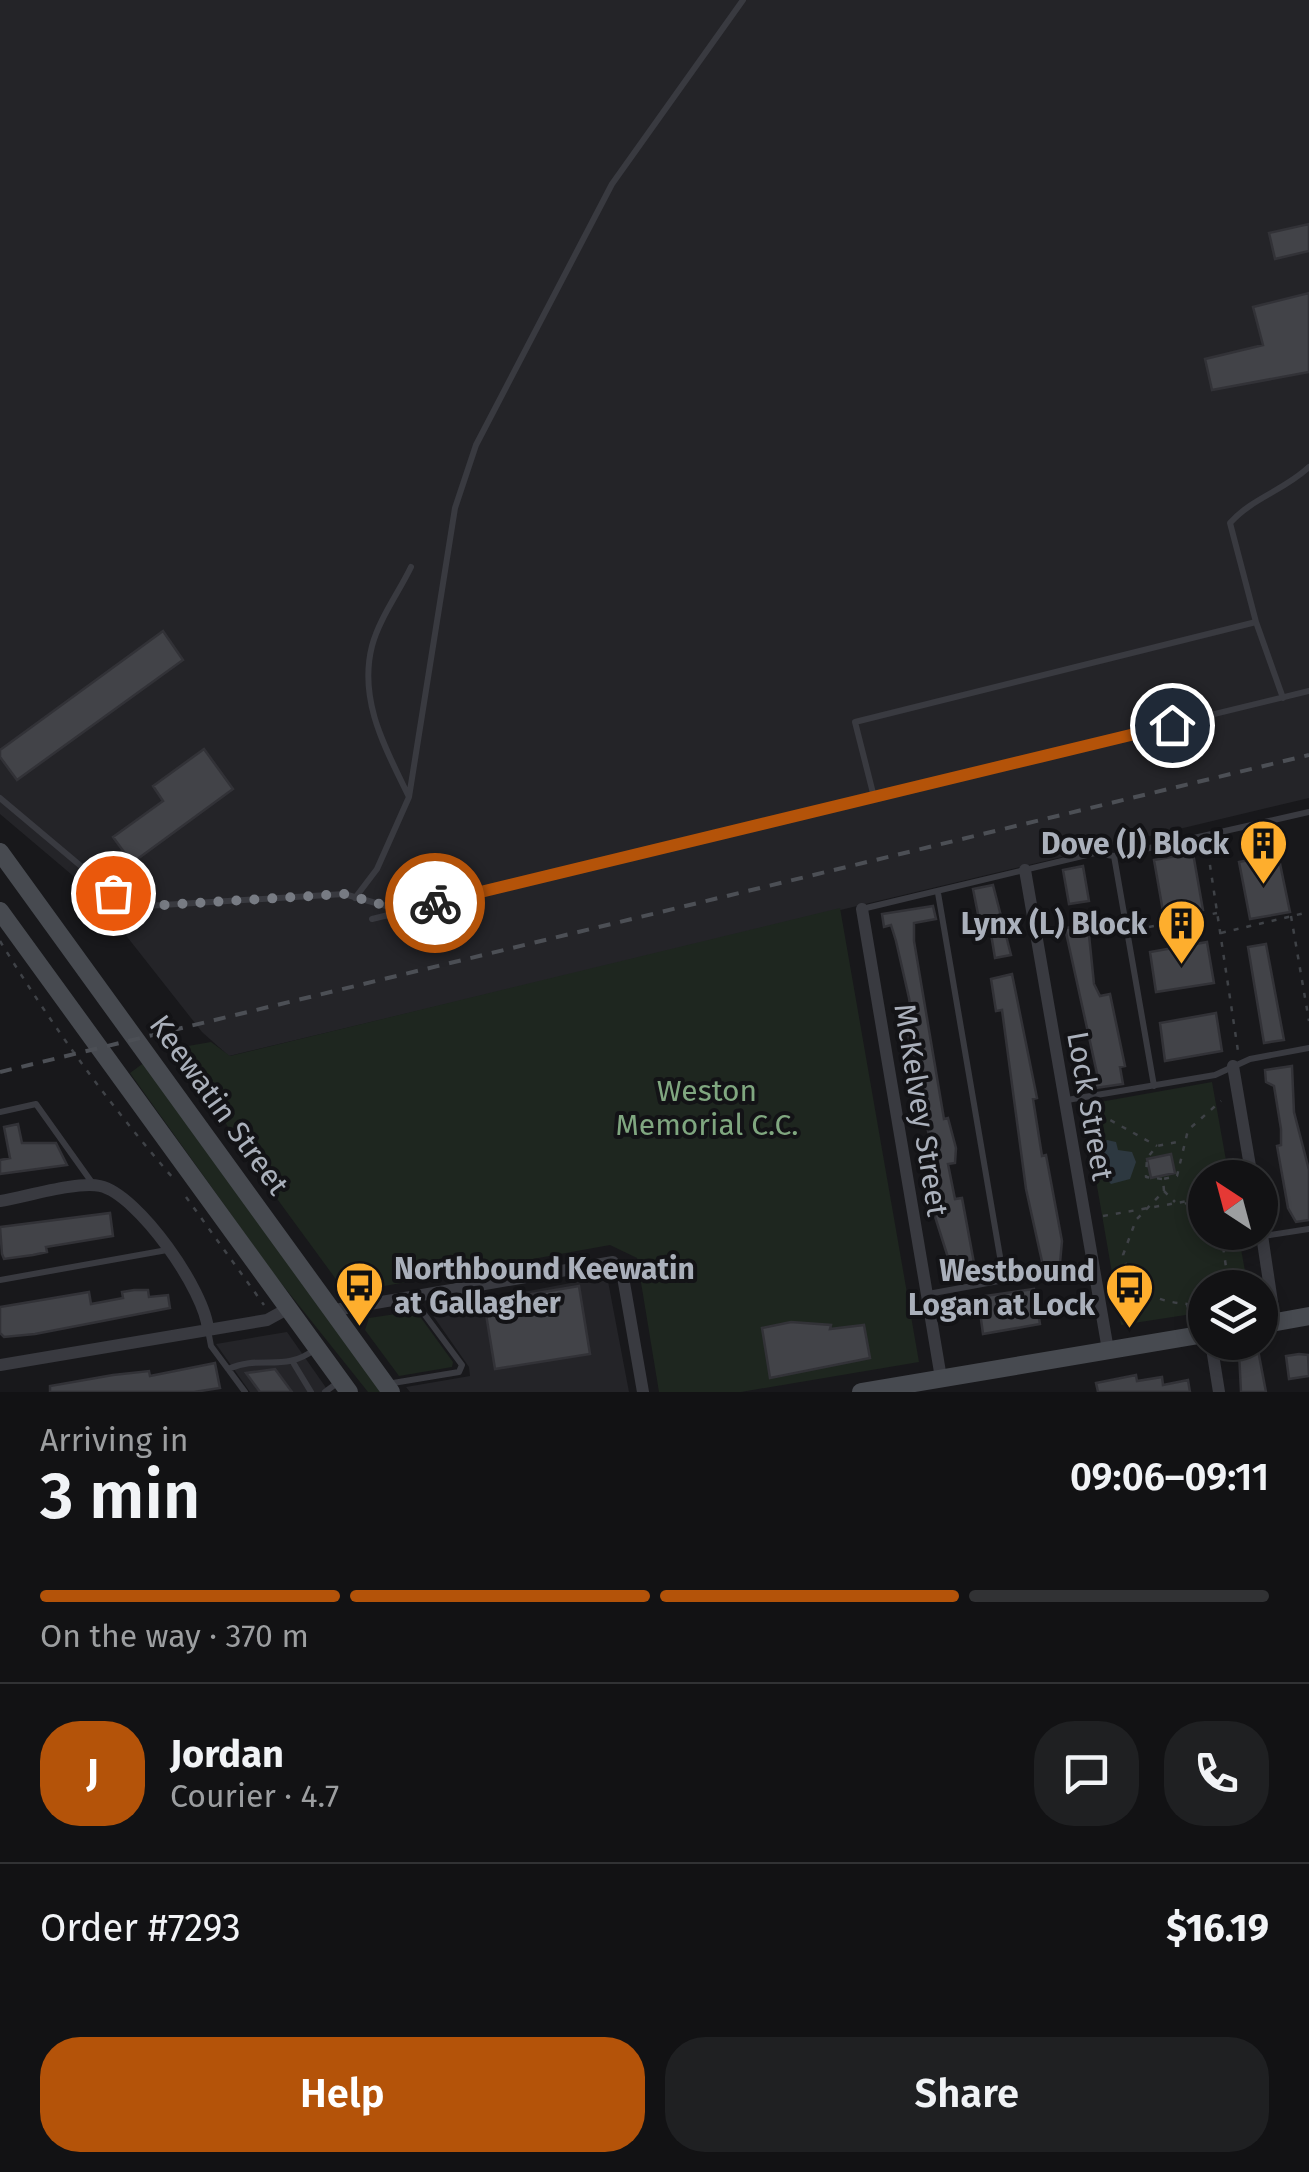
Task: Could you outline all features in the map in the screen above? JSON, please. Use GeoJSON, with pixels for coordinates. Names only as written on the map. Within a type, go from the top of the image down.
{"type":"FeatureCollection","features":[{"type":"Feature","properties":{"kind":"main road","name":"Keewatin Street"},"geometry":{"type":"LineString","coordinates":[[0,852],[388,1388]]}},
{"type":"Feature","properties":{"kind":"main road","name":"Keewatin Street"},"geometry":{"type":"LineString","coordinates":[[0,911],[316,1348],[338,1388]]}},
{"type":"Feature","properties":{"kind":"main road"},"geometry":{"type":"LineString","coordinates":[[1278,1321],[1309,1316]]}},
{"type":"Feature","properties":{"kind":"main road"},"geometry":{"type":"LineString","coordinates":[[862,1392],[1108,1350],[1188,1330]]}},
{"type":"Feature","properties":{"kind":"street","name":"Lock Street"},"geometry":{"type":"LineString","coordinates":[[1024,870],[1108,1350]]}},
{"type":"Feature","properties":{"kind":"street","name":"McKelvey Street"},"geometry":{"type":"LineString","coordinates":[[862,909],[941,1378]]}},
{"type":"Feature","properties":{"kind":"street"},"geometry":{"type":"LineString","coordinates":[[1237,1064],[1250,1160]]}},
{"type":"Feature","properties":{"kind":"street"},"geometry":{"type":"LineString","coordinates":[[0,1202],[94,1185],[129,1200],[196,1291],[208,1330]]}},
{"type":"Feature","properties":{"kind":"street"},"geometry":{"type":"LineString","coordinates":[[335,1310],[610,1263],[620,1268],[642,1392]]}},
{"type":"Feature","properties":{"kind":"street"},"geometry":{"type":"LineString","coordinates":[[0,1366],[268,1320],[287,1309]]}},
{"type":"Feature","properties":{"kind":"street"},"geometry":{"type":"LineString","coordinates":[[1214,1360],[1219,1392]]}},
{"type":"Feature","properties":{"kind":"lane"},"geometry":{"type":"LineString","coordinates":[[355,898],[377,870],[409,797],[455,508],[476,445],[612,184],[743,0]]}},
{"type":"Feature","properties":{"kind":"lane"},"geometry":{"type":"LineString","coordinates":[[1283,698],[1256,622],[1230,523],[1245,506],[1294,481],[1309,467]]}},
{"type":"Feature","properties":{"kind":"lane"},"geometry":{"type":"LineString","coordinates":[[409,797],[376,727],[368,688],[372,644],[411,567]]}},
{"type":"Feature","properties":{"kind":"lane"},"geometry":{"type":"LineString","coordinates":[[874,797],[855,722],[1256,622]]}},
{"type":"Feature","properties":{"kind":"lane"},"geometry":{"type":"LineString","coordinates":[[372,919],[1309,692]]}},
{"type":"Feature","properties":{"kind":"lane"},"geometry":{"type":"LineString","coordinates":[[0,798],[113,893],[146,906],[344,894],[405,911]]}},
{"type":"Feature","properties":{"kind":"lane"},"geometry":{"type":"LineString","coordinates":[[862,909],[1096,853],[1114,856],[1309,812]]}},
{"type":"Feature","properties":{"kind":"lane"},"geometry":{"type":"LineString","coordinates":[[1114,856],[1154,1086]]}},
{"type":"Feature","properties":{"kind":"lane"},"geometry":{"type":"LineString","coordinates":[[938,893],[1004,1280]]}},
{"type":"Feature","properties":{"kind":"lane"},"geometry":{"type":"LineString","coordinates":[[1064,1100],[1214,1075],[1237,1064],[1309,1048]]}},
{"type":"Feature","properties":{"kind":"lane"},"geometry":{"type":"LineString","coordinates":[[0,1112],[36,1104],[94,1185]]}},
{"type":"Feature","properties":{"kind":"lane"},"geometry":{"type":"LineString","coordinates":[[1278,1229],[1309,1229]]}},
{"type":"Feature","properties":{"kind":"lane"},"geometry":{"type":"LineString","coordinates":[[0,1280],[167,1250]]}},
{"type":"Feature","properties":{"kind":"lane"},"geometry":{"type":"LineString","coordinates":[[926,1294],[1092,1264]]}},
{"type":"Feature","properties":{"kind":"lane"},"geometry":{"type":"LineString","coordinates":[[388,1388],[458,1372],[462,1365],[412,1297]]}},
{"type":"Feature","properties":{"kind":"lane"},"geometry":{"type":"LineString","coordinates":[[208,1330],[211,1346],[245,1392]]}},
{"type":"Feature","properties":{"kind":"lane"},"geometry":{"type":"LineString","coordinates":[[228,1369],[246,1361],[294,1364],[316,1348]]}},
{"type":"Feature","properties":{"kind":"lane"},"geometry":{"type":"LineString","coordinates":[[294,1364],[312,1392]]}},
{"type":"Feature","properties":{"kind":"path"},"geometry":{"type":"LineString","coordinates":[[1208,852],[1237,1064]]}},
{"type":"Feature","properties":{"kind":"path"},"geometry":{"type":"LineString","coordinates":[[1220,934],[1309,912]]}},
{"type":"Feature","properties":{"kind":"path"},"geometry":{"type":"LineString","coordinates":[[1149,927],[1217,913]]}},
{"type":"Feature","properties":{"kind":"path"},"geometry":{"type":"LineString","coordinates":[[1292,916],[1309,1022]]}},
{"type":"Feature","properties":{"kind":"path"},"geometry":{"type":"LineString","coordinates":[[0,942],[74,1056],[173,1178]]}},
{"type":"Feature","properties":{"kind":"path"},"geometry":{"type":"LineString","coordinates":[[1182,1141],[1158,1146],[1146,1158],[1146,1177],[1177,1176],[1182,1141],[1188,1130],[1221,1101]]}},
{"type":"Feature","properties":{"kind":"path"},"geometry":{"type":"LineString","coordinates":[[1086,1118],[1102,1116],[1158,1146]]}},
{"type":"Feature","properties":{"kind":"path"},"geometry":{"type":"LineString","coordinates":[[1163,1179],[1164,1191],[1176,1203]]}},
{"type":"Feature","properties":{"kind":"path"},"geometry":{"type":"LineString","coordinates":[[1164,1191],[1127,1235],[1123,1255],[1134,1284],[1156,1299],[1187,1304]]}},
{"type":"Feature","properties":{"kind":"path"},"geometry":{"type":"LineString","coordinates":[[184,1194],[264,1306]]}},
{"type":"Feature","properties":{"kind":"path"},"geometry":{"type":"LineString","coordinates":[[1103,1216],[1188,1201]]}},
{"type":"Feature","properties":{"kind":"path"},"geometry":{"type":"LineString","coordinates":[[1184,1202],[1188,1204]]}},
{"type":"Feature","properties":{"kind":"shaded area"},"geometry":{"type":"Polygon","coordinates":[[[0,0],[1309,0],[1309,798],[229,1056],[202,1032],[91,891],[0,814],[0,0]]]}},
{"type":"Feature","properties":{"kind":"shaded area"},"geometry":{"type":"Polygon","coordinates":[[[1107,1140],[1116,1142],[1118,1150],[1132,1152],[1136,1162],[1130,1179],[1111,1184],[1102,1174],[1098,1151],[1107,1140]]]}},
{"type":"Feature","properties":{"kind":"shaded area"},"geometry":{"type":"Polygon","coordinates":[[[607,1276],[629,1392],[410,1392],[406,1387],[470,1376],[469,1367],[429,1310],[607,1276]]]}},
{"type":"Feature","properties":{"kind":"shaded area"},"geometry":{"type":"Polygon","coordinates":[[[287,1332],[329,1392],[250,1392],[216,1344],[287,1332]]]}},
{"type":"Feature","properties":{"kind":"green space","name":"Weston Memorial C.C."},"geometry":{"type":"Polygon","coordinates":[[[840,908],[919,1362],[741,1392],[659,1392],[637,1258],[610,1245],[346,1293],[240,1148],[182,1047],[211,1042],[230,1056],[840,908]]]}},
{"type":"Feature","properties":{"kind":"green space"},"geometry":{"type":"Polygon","coordinates":[[[145,1062],[384,1392],[368,1392],[273,1273],[130,1073],[145,1062]]]}},
{"type":"Feature","properties":{"kind":"green space"},"geometry":{"type":"Polygon","coordinates":[[[1212,1082],[1226,1160],[1188,1160],[1188,1250],[1241,1250],[1245,1270],[1188,1270],[1188,1315],[1121,1325],[1083,1105],[1212,1082]]]}},
{"type":"Feature","properties":{"kind":"green space"},"geometry":{"type":"Polygon","coordinates":[[[416,1311],[453,1362],[452,1367],[399,1376],[365,1330],[369,1318],[416,1311]]]}},
{"type":"Feature","properties":{"kind":"building"},"geometry":{"type":"Polygon","coordinates":[[[1309,224],[1309,251],[1275,259],[1269,233],[1309,224]]]}},
{"type":"Feature","properties":{"kind":"building"},"geometry":{"type":"Polygon","coordinates":[[[1309,293],[1309,372],[1212,390],[1205,359],[1263,345],[1253,307],[1309,293]]]}},
{"type":"Feature","properties":{"kind":"building"},"geometry":{"type":"Polygon","coordinates":[[[163,631],[183,660],[17,780],[0,757],[0,750],[163,631]]]}},
{"type":"Feature","properties":{"kind":"building"},"geometry":{"type":"Polygon","coordinates":[[[204,749],[233,789],[132,863],[113,837],[163,801],[153,786],[204,749]]]}},
{"type":"Feature","properties":{"kind":"building"},"geometry":{"type":"Polygon","coordinates":[[[1193,853],[1203,910],[1164,917],[1154,860],[1193,853]]]}},
{"type":"Feature","properties":{"kind":"building","name":"Dove (J) Block"},"geometry":{"type":"Polygon","coordinates":[[[1278,854],[1290,912],[1250,919],[1239,862],[1278,854]]]}},
{"type":"Feature","properties":{"kind":"building"},"geometry":{"type":"Polygon","coordinates":[[[1083,866],[1089,901],[1069,904],[1063,870],[1083,866]]]}},
{"type":"Feature","properties":{"kind":"building"},"geometry":{"type":"Polygon","coordinates":[[[993,885],[1011,955],[995,958],[990,928],[987,923],[980,924],[973,889],[993,885]]]}},
{"type":"Feature","properties":{"kind":"building"},"geometry":{"type":"Polygon","coordinates":[[[933,906],[936,919],[914,923],[914,941],[944,1119],[948,1118],[956,1148],[955,1163],[948,1164],[955,1199],[962,1198],[974,1263],[951,1267],[931,1204],[922,1141],[930,1139],[918,1091],[923,1090],[917,1059],[906,1061],[904,1045],[910,1044],[906,1023],[913,1022],[909,998],[891,925],[884,927],[882,914],[933,906]]]}},
{"type":"Feature","properties":{"kind":"building"},"geometry":{"type":"Polygon","coordinates":[[[1088,925],[1094,984],[1100,996],[1110,994],[1125,1066],[1120,1067],[1123,1084],[1095,1088],[1093,1079],[1098,1078],[1065,928],[1088,925]]]}},
{"type":"Feature","properties":{"kind":"building","name":"Lynx (L) Block"},"geometry":{"type":"Polygon","coordinates":[[[1207,942],[1214,983],[1156,992],[1150,952],[1207,942]]]}},
{"type":"Feature","properties":{"kind":"building"},"geometry":{"type":"Polygon","coordinates":[[[1266,944],[1284,1040],[1264,1043],[1248,947],[1266,944]]]}},
{"type":"Feature","properties":{"kind":"building"},"geometry":{"type":"Polygon","coordinates":[[[1012,974],[1037,1098],[1033,1099],[1042,1156],[1046,1155],[1062,1241],[1060,1263],[1043,1266],[1026,1189],[1002,1010],[996,1011],[991,979],[1012,974]]]}},
{"type":"Feature","properties":{"kind":"building"},"geometry":{"type":"Polygon","coordinates":[[[1216,1013],[1222,1051],[1165,1061],[1160,1023],[1216,1013]]]}},
{"type":"Feature","properties":{"kind":"building"},"geometry":{"type":"Polygon","coordinates":[[[1292,1066],[1294,1112],[1309,1170],[1309,1220],[1296,1222],[1288,1208],[1277,1146],[1281,1145],[1281,1129],[1274,1086],[1266,1082],[1265,1070],[1292,1066]]]}},
{"type":"Feature","properties":{"kind":"building"},"geometry":{"type":"Polygon","coordinates":[[[18,1124],[22,1143],[56,1143],[67,1165],[0,1174],[0,1160],[10,1158],[4,1127],[18,1124]]]}},
{"type":"Feature","properties":{"kind":"building"},"geometry":{"type":"Polygon","coordinates":[[[1171,1154],[1175,1173],[1151,1178],[1147,1159],[1171,1154]]]}},
{"type":"Feature","properties":{"kind":"building"},"geometry":{"type":"Polygon","coordinates":[[[110,1213],[113,1236],[46,1247],[47,1252],[4,1259],[0,1227],[110,1213]]]}},
{"type":"Feature","properties":{"kind":"building"},"geometry":{"type":"Polygon","coordinates":[[[579,1286],[590,1354],[495,1369],[484,1302],[579,1286]]]}},
{"type":"Feature","properties":{"kind":"building"},"geometry":{"type":"Polygon","coordinates":[[[1034,1289],[1040,1324],[983,1334],[978,1297],[1034,1289]]]}},
{"type":"Feature","properties":{"kind":"building"},"geometry":{"type":"Polygon","coordinates":[[[148,1290],[149,1297],[168,1295],[170,1308],[35,1334],[4,1337],[0,1333],[0,1307],[89,1292],[91,1304],[123,1298],[122,1292],[148,1290]]]}},
{"type":"Feature","properties":{"kind":"building"},"geometry":{"type":"Polygon","coordinates":[[[791,1322],[831,1325],[830,1329],[864,1325],[870,1358],[770,1378],[762,1328],[791,1322]]]}},
{"type":"Feature","properties":{"kind":"building"},"geometry":{"type":"Polygon","coordinates":[[[1308,1355],[1309,1376],[1289,1379],[1286,1356],[1308,1355]]]}},
{"type":"Feature","properties":{"kind":"building"},"geometry":{"type":"Polygon","coordinates":[[[1239,1360],[1260,1360],[1266,1392],[1241,1392],[1239,1360]]]}},
{"type":"Feature","properties":{"kind":"building"},"geometry":{"type":"Polygon","coordinates":[[[215,1363],[220,1388],[194,1392],[50,1392],[50,1386],[149,1371],[150,1376],[215,1363]]]}},
{"type":"Feature","properties":{"kind":"building"},"geometry":{"type":"Polygon","coordinates":[[[275,1369],[292,1392],[260,1392],[246,1373],[275,1369]]]}},
{"type":"Feature","properties":{"kind":"building"},"geometry":{"type":"Polygon","coordinates":[[[1136,1375],[1137,1381],[1162,1377],[1163,1385],[1188,1380],[1190,1392],[1098,1392],[1096,1383],[1136,1375]]]}},
{"type":"Feature","properties":{"kind":"railway"},"geometry":{"type":"LineString","coordinates":[[0,1072],[1309,755]]}},
{"type":"Feature","properties":{"kind":"way so far"},"geometry":{"type":"LineString","coordinates":[[113,893],[146,906],[344,894],[405,911],[435,903]]}},
{"type":"Feature","properties":{"kind":"place","name":"Dove (J) Block"},"geometry":{"type":"Point","coordinates":[1264,886]}},
{"type":"Feature","properties":{"kind":"place","name":"Lynx (L) Block"},"geometry":{"type":"Point","coordinates":[1182,966]}},
{"type":"Feature","properties":{"kind":"place","name":"Northbound Keewatin at Gallagher"},"geometry":{"type":"Point","coordinates":[359,1328]}},
{"type":"Feature","properties":{"kind":"place","name":"Westbound Logan at Lock"},"geometry":{"type":"Point","coordinates":[1130,1330]}},
{"type":"Feature","properties":{"kind":"route"},"geometry":{"type":"LineString","coordinates":[[435,903],[1172,725]]}}]}
